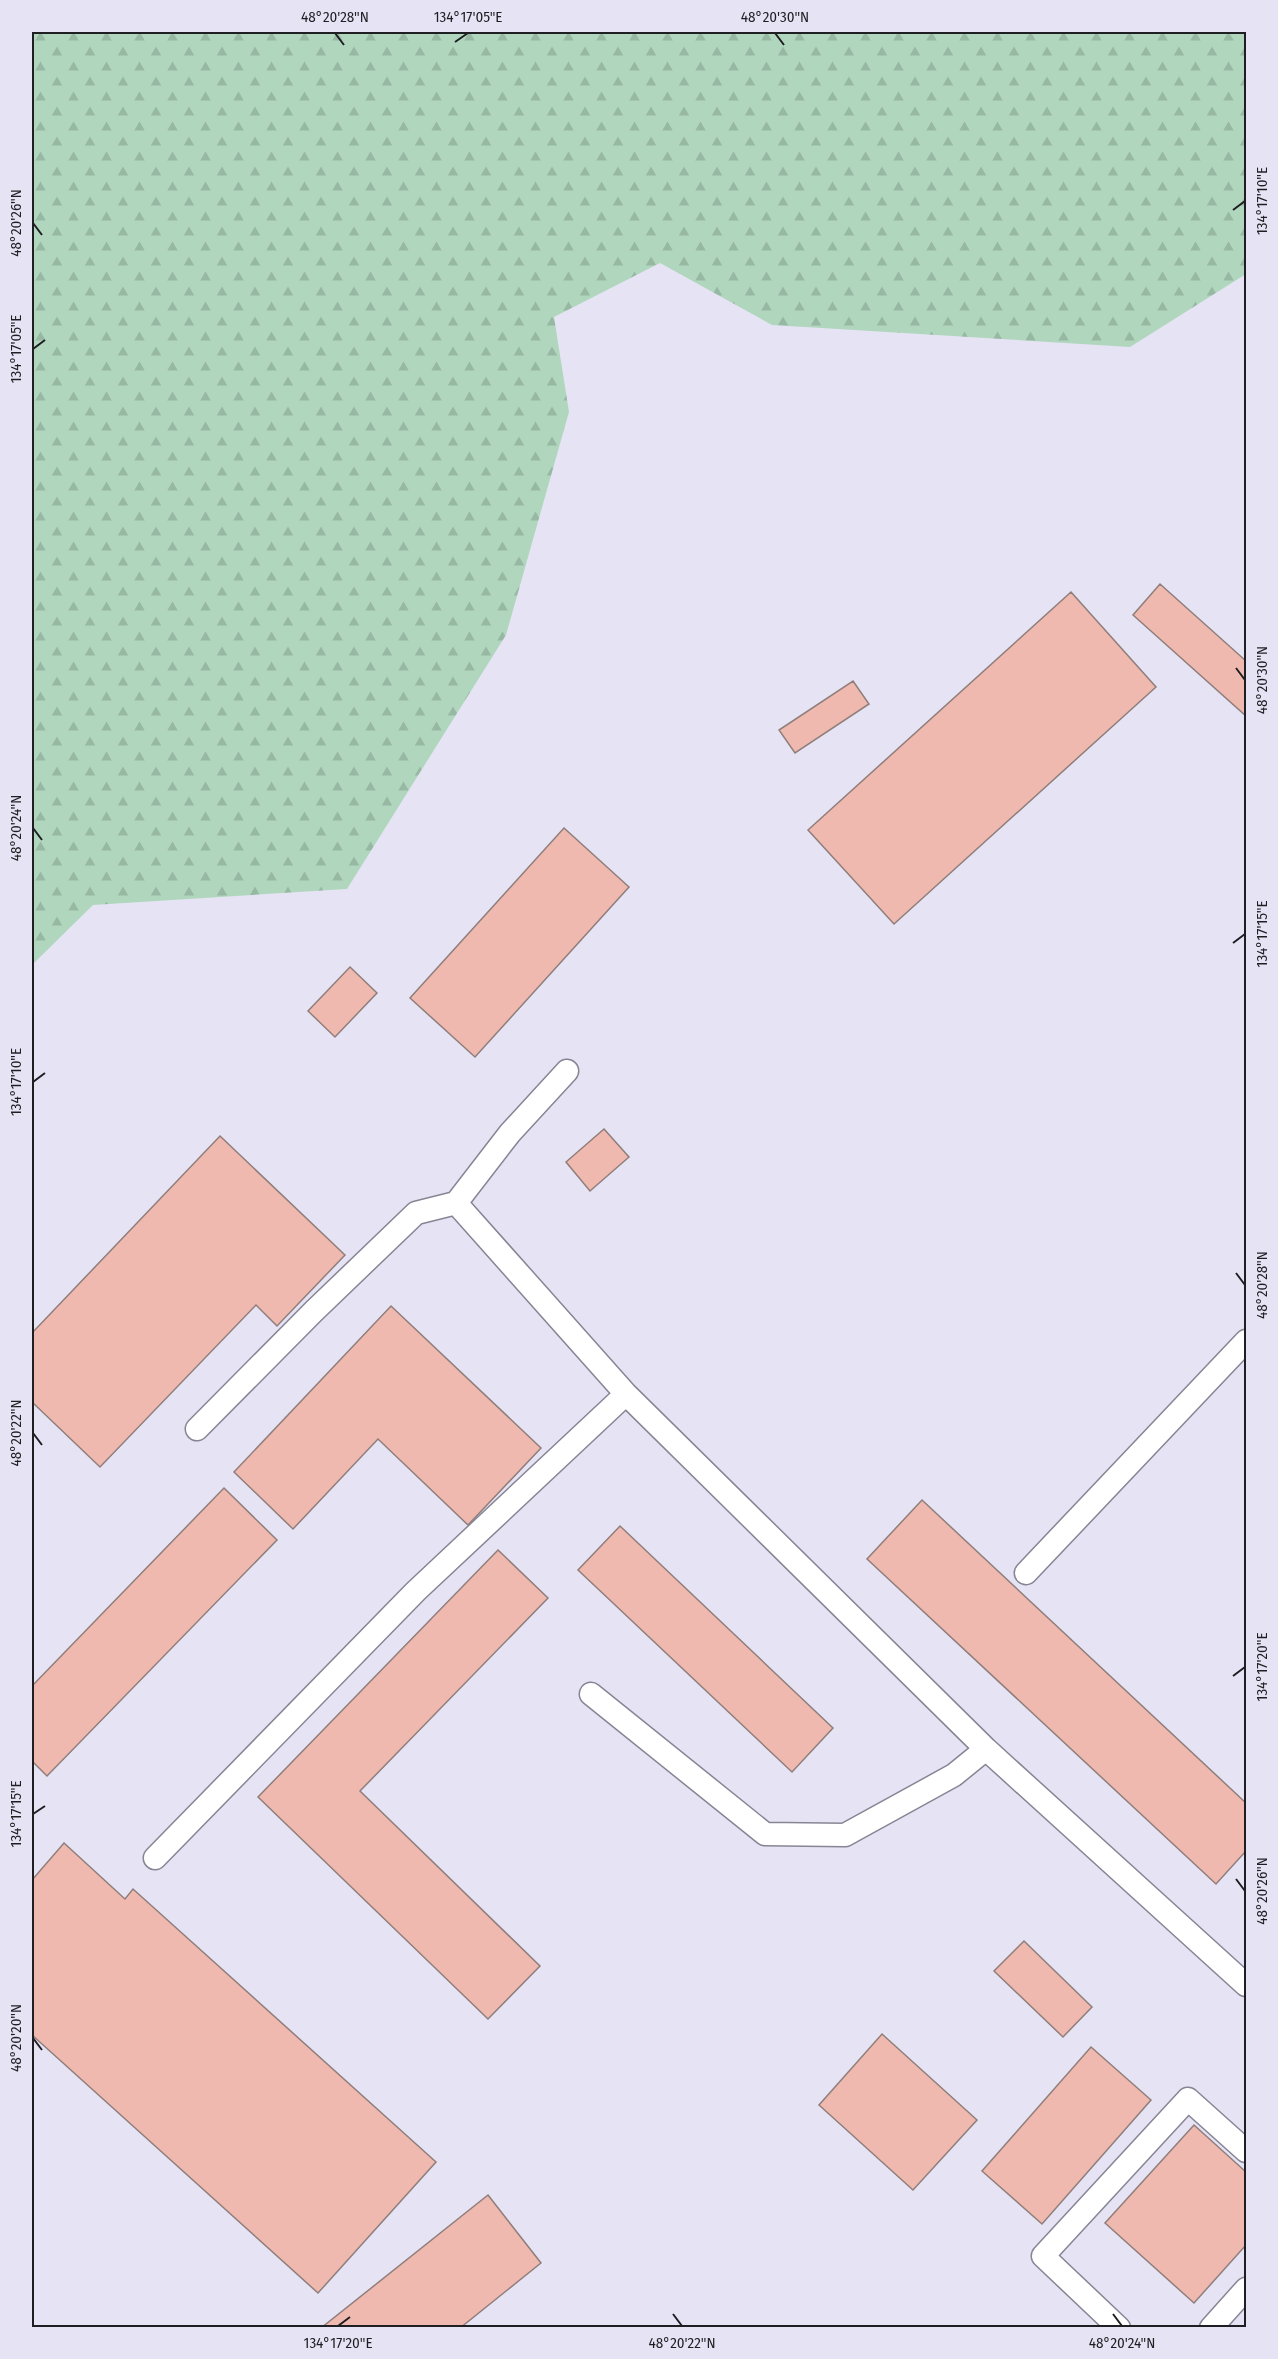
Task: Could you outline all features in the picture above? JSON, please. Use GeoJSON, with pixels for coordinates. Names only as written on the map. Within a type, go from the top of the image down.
{"type":"FeatureCollection","features":[{"type":"Feature","properties":{"kind":"lane"},"geometry":{"type":"LineString","coordinates":[[197,1429],[314,1311],[416,1213],[456,1203],[510,1133],[567,1071]]}},
{"type":"Feature","properties":{"kind":"lane"},"geometry":{"type":"LineString","coordinates":[[456,1203],[626,1394],[986,1749],[1246,1985]]}},
{"type":"Feature","properties":{"kind":"lane"},"geometry":{"type":"LineString","coordinates":[[1026,1573],[1246,1341]]}},
{"type":"Feature","properties":{"kind":"lane"},"geometry":{"type":"LineString","coordinates":[[155,1858],[416,1591],[626,1394]]}},
{"type":"Feature","properties":{"kind":"lane"},"geometry":{"type":"LineString","coordinates":[[591,1694],[765,1834],[845,1835],[954,1774],[986,1749]]}},
{"type":"Feature","properties":{"kind":"lane"},"geometry":{"type":"LineString","coordinates":[[1119,2328],[1043,2256],[1188,2099],[1246,2151]]}},
{"type":"Feature","properties":{"kind":"lane"},"geometry":{"type":"LineString","coordinates":[[1211,2328],[1246,2289]]}},
{"type":"Feature","properties":{"kind":"green space"},"geometry":{"type":"Polygon","coordinates":[[[32,32],[1246,32],[1246,274],[1130,347],[772,325],[660,263],[554,317],[569,412],[506,635],[347,889],[93,905],[32,965],[32,32]]]}},
{"type":"Feature","properties":{"kind":"building"},"geometry":{"type":"Polygon","coordinates":[[[1160,584],[1246,661],[1246,716],[1133,615],[1160,584]]]}},
{"type":"Feature","properties":{"kind":"building"},"geometry":{"type":"Polygon","coordinates":[[[1071,592],[1156,687],[894,924],[808,830],[1071,592]]]}},
{"type":"Feature","properties":{"kind":"building"},"geometry":{"type":"Polygon","coordinates":[[[853,681],[869,704],[795,753],[779,730],[853,681]]]}},
{"type":"Feature","properties":{"kind":"building"},"geometry":{"type":"Polygon","coordinates":[[[564,828],[629,887],[475,1057],[410,998],[564,828]]]}},
{"type":"Feature","properties":{"kind":"building"},"geometry":{"type":"Polygon","coordinates":[[[350,967],[377,993],[335,1037],[308,1011],[350,967]]]}},
{"type":"Feature","properties":{"kind":"building"},"geometry":{"type":"Polygon","coordinates":[[[604,1129],[629,1157],[590,1191],[566,1162],[604,1129]]]}},
{"type":"Feature","properties":{"kind":"building"},"geometry":{"type":"Polygon","coordinates":[[[220,1136],[345,1255],[277,1326],[256,1305],[100,1467],[32,1402],[32,1333],[220,1136]]]}},
{"type":"Feature","properties":{"kind":"building"},"geometry":{"type":"Polygon","coordinates":[[[391,1306],[541,1448],[468,1525],[378,1439],[293,1529],[234,1472],[391,1306]]]}},
{"type":"Feature","properties":{"kind":"building"},"geometry":{"type":"Polygon","coordinates":[[[224,1488],[277,1540],[47,1776],[32,1761],[32,1686],[224,1488]]]}},
{"type":"Feature","properties":{"kind":"building"},"geometry":{"type":"Polygon","coordinates":[[[922,1500],[1246,1803],[1246,1851],[1216,1884],[867,1559],[922,1500]]]}},
{"type":"Feature","properties":{"kind":"building"},"geometry":{"type":"Polygon","coordinates":[[[620,1526],[833,1728],[792,1772],[578,1570],[620,1526]]]}},
{"type":"Feature","properties":{"kind":"building"},"geometry":{"type":"Polygon","coordinates":[[[498,1550],[548,1598],[360,1791],[540,1966],[488,2019],[258,1797],[498,1550]]]}},
{"type":"Feature","properties":{"kind":"building"},"geometry":{"type":"Polygon","coordinates":[[[64,1843],[125,1899],[133,1889],[436,2162],[318,2293],[32,2035],[32,1880],[64,1843]]]}},
{"type":"Feature","properties":{"kind":"building"},"geometry":{"type":"Polygon","coordinates":[[[1024,1941],[1092,2007],[1063,2037],[994,1971],[1024,1941]]]}},
{"type":"Feature","properties":{"kind":"building"},"geometry":{"type":"Polygon","coordinates":[[[882,2034],[977,2120],[913,2190],[819,2105],[882,2034]]]}},
{"type":"Feature","properties":{"kind":"building"},"geometry":{"type":"Polygon","coordinates":[[[1091,2047],[1151,2100],[1042,2224],[982,2171],[1091,2047]]]}},
{"type":"Feature","properties":{"kind":"building"},"geometry":{"type":"Polygon","coordinates":[[[1194,2125],[1246,2172],[1246,2245],[1194,2303],[1105,2223],[1194,2125]]]}},
{"type":"Feature","properties":{"kind":"building"},"geometry":{"type":"Polygon","coordinates":[[[488,2195],[541,2263],[460,2328],[321,2328],[488,2195]]]}}]}
